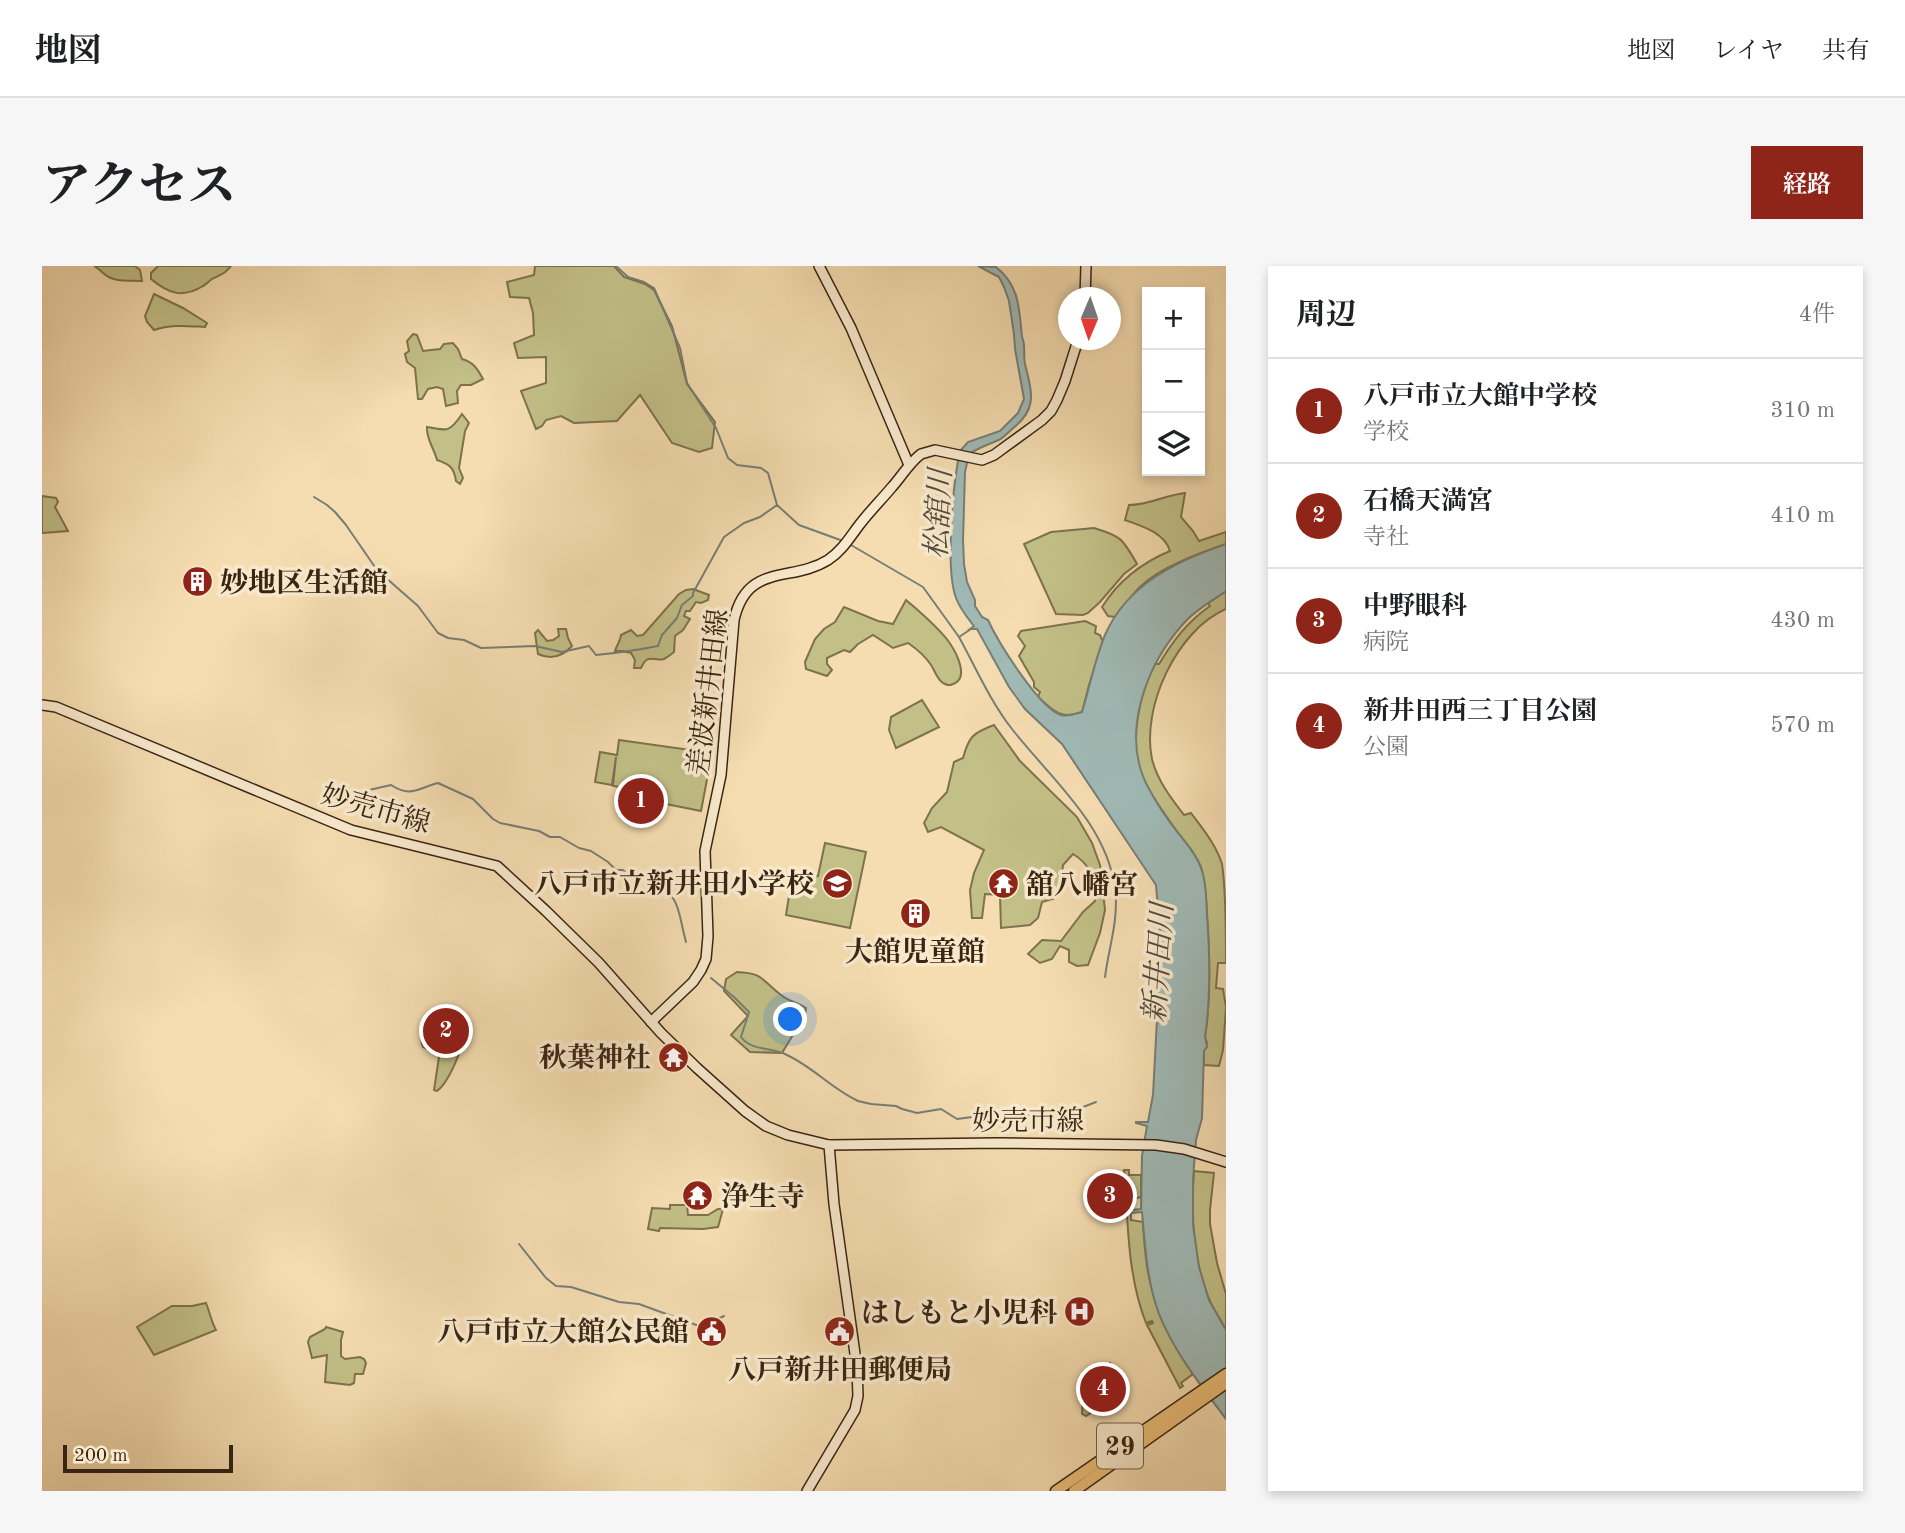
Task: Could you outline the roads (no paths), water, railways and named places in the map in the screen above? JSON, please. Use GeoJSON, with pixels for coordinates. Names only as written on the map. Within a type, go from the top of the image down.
{"type":"FeatureCollection","features":[{"type":"Feature","properties":{"kind":"main road"},"geometry":{"type":"LineString","coordinates":[[819,266],[851,328],[909,465]]}},
{"type":"Feature","properties":{"kind":"main road"},"geometry":{"type":"LineString","coordinates":[[1085,287],[1086,266]]}},
{"type":"Feature","properties":{"kind":"main road","name":"差波新井田線"},"geometry":{"type":"LineString","coordinates":[[651,1022],[693,982],[706,959],[708,936],[705,851],[720,775],[732,631],[739,604],[750,588],[768,578],[815,567],[832,558],[920,454],[926,451],[942,451],[982,460],[995,455],[1042,420],[1051,411],[1061,391],[1075,350]]}},
{"type":"Feature","properties":{"kind":"main road","name":"妙売市線"},"geometry":{"type":"LineString","coordinates":[[42,705],[56,706],[351,830],[497,866],[599,963],[651,1022],[697,1068],[745,1111],[766,1126],[788,1135],[829,1145],[1156,1144],[1184,1149],[1226,1162]]}},
{"type":"Feature","properties":{"kind":"main road"},"geometry":{"type":"LineString","coordinates":[[807,1491],[855,1410],[858,1396],[857,1368],[830,1173],[829,1145]]}},
{"type":"Feature","properties":{"kind":"main road","name":"29"},"geometry":{"type":"LineString","coordinates":[[1074,1491],[1226,1374]]}},
{"type":"Feature","properties":{"kind":"main road","name":"29"},"geometry":{"type":"LineString","coordinates":[[1056,1491],[1226,1383]]}},
{"type":"Feature","properties":{"kind":"water"},"geometry":{"type":"Polygon","coordinates":[[[978,266],[996,267],[1014,290],[1019,308],[1031,400],[1026,414],[1006,435],[969,454],[965,472],[964,564],[975,606],[982,617],[988,620],[1031,688],[1052,710],[1061,715],[1082,712],[1105,635],[1126,602],[1140,588],[1172,567],[1226,544],[1226,591],[1188,618],[1158,659],[1141,702],[1136,746],[1140,768],[1149,789],[1196,857],[1205,886],[1209,992],[1202,1118],[1196,1140],[1193,1179],[1193,1225],[1199,1267],[1209,1300],[1226,1330],[1226,1419],[1189,1369],[1165,1328],[1149,1277],[1142,1212],[1132,1213],[1132,1210],[1141,1209],[1142,1156],[1147,1126],[1136,1122],[1148,1122],[1153,1095],[1161,943],[1156,885],[1062,744],[1025,709],[1009,687],[977,629],[970,629],[974,626],[956,598],[951,567],[951,525],[960,451],[968,442],[1000,431],[1018,413],[1024,399],[1009,301],[999,277],[978,266]]]}},
{"type":"Feature","properties":{"kind":"waterway"},"geometry":{"type":"LineString","coordinates":[[616,266],[628,277],[654,288],[680,348],[687,383],[716,428],[728,458],[737,465],[761,468],[768,473],[777,505]]}},
{"type":"Feature","properties":{"kind":"waterway"},"geometry":{"type":"LineString","coordinates":[[314,497],[335,512],[377,570],[418,606],[438,633],[481,648],[535,646],[562,652],[589,646],[596,655],[658,646],[662,635],[677,618],[682,605],[693,596],[724,537],[777,505],[799,525],[843,541]]}},
{"type":"Feature","properties":{"kind":"waterway"},"geometry":{"type":"LineString","coordinates":[[851,545],[923,587],[959,637],[971,629]]}},
{"type":"Feature","properties":{"kind":"waterway"},"geometry":{"type":"LineString","coordinates":[[959,637],[1004,718],[1074,802],[1088,822],[1110,865],[1116,900],[1115,922],[1105,977]]}},
{"type":"Feature","properties":{"kind":"waterway"},"geometry":{"type":"LineString","coordinates":[[369,790],[391,785],[409,791],[438,783],[473,799],[500,823],[539,831],[550,837],[560,837],[579,848],[591,851],[616,870],[623,870],[636,882],[649,877],[673,898],[686,942]]}},
{"type":"Feature","properties":{"kind":"waterway"},"geometry":{"type":"LineString","coordinates":[[711,978],[749,1012],[741,1037],[745,1041],[796,1060],[858,1101],[896,1106],[917,1113],[941,1109],[957,1119],[980,1116],[999,1119],[1013,1113],[1019,1119],[1038,1112],[1073,1111],[1096,1102]]}},
{"type":"Feature","properties":{"kind":"waterway"},"geometry":{"type":"LineString","coordinates":[[519,1244],[546,1278],[556,1286],[571,1287],[619,1302],[639,1304],[699,1326],[724,1316]]}},
{"type":"Feature","properties":{"kind":"place","name":"妙地区生活館"},"geometry":{"type":"Point","coordinates":[197,582]}},
{"type":"Feature","properties":{"kind":"place","name":"八戸市立大館中学校"},"geometry":{"type":"Point","coordinates":[641,801]}},
{"type":"Feature","properties":{"kind":"place","name":"八戸市立新井田小学校"},"geometry":{"type":"Point","coordinates":[837,883]}},
{"type":"Feature","properties":{"kind":"place","name":"舘八幡宮"},"geometry":{"type":"Point","coordinates":[1003,884]}},
{"type":"Feature","properties":{"kind":"place","name":"大館児童館"},"geometry":{"type":"Point","coordinates":[915,914]}},
{"type":"Feature","properties":{"kind":"place","name":"石橋天満宮"},"geometry":{"type":"Point","coordinates":[446,1031]}},
{"type":"Feature","properties":{"kind":"place","name":"秋葉神社"},"geometry":{"type":"Point","coordinates":[674,1057]}},
{"type":"Feature","properties":{"kind":"place","name":"浄生寺"},"geometry":{"type":"Point","coordinates":[698,1196]}},
{"type":"Feature","properties":{"kind":"place","name":"中野眼科"},"geometry":{"type":"Point","coordinates":[1110,1196]}},
{"type":"Feature","properties":{"kind":"place","name":"はしもと小児科"},"geometry":{"type":"Point","coordinates":[1080,1312]}},
{"type":"Feature","properties":{"kind":"place","name":"八戸市立大館公民館"},"geometry":{"type":"Point","coordinates":[712,1331]}},
{"type":"Feature","properties":{"kind":"place","name":"八戸新井田郵便局"},"geometry":{"type":"Point","coordinates":[840,1332]}},
{"type":"Feature","properties":{"kind":"place","name":"新井田西三丁目公園"},"geometry":{"type":"Point","coordinates":[1103,1389]}},
{"type":"Feature","properties":{"kind":"water label","name":"松舘川"},"geometry":{"type":"Point","coordinates":[938,514]}},
{"type":"Feature","properties":{"kind":"water label","name":"新井田川"},"geometry":{"type":"Point","coordinates":[1158,963]}}]}
